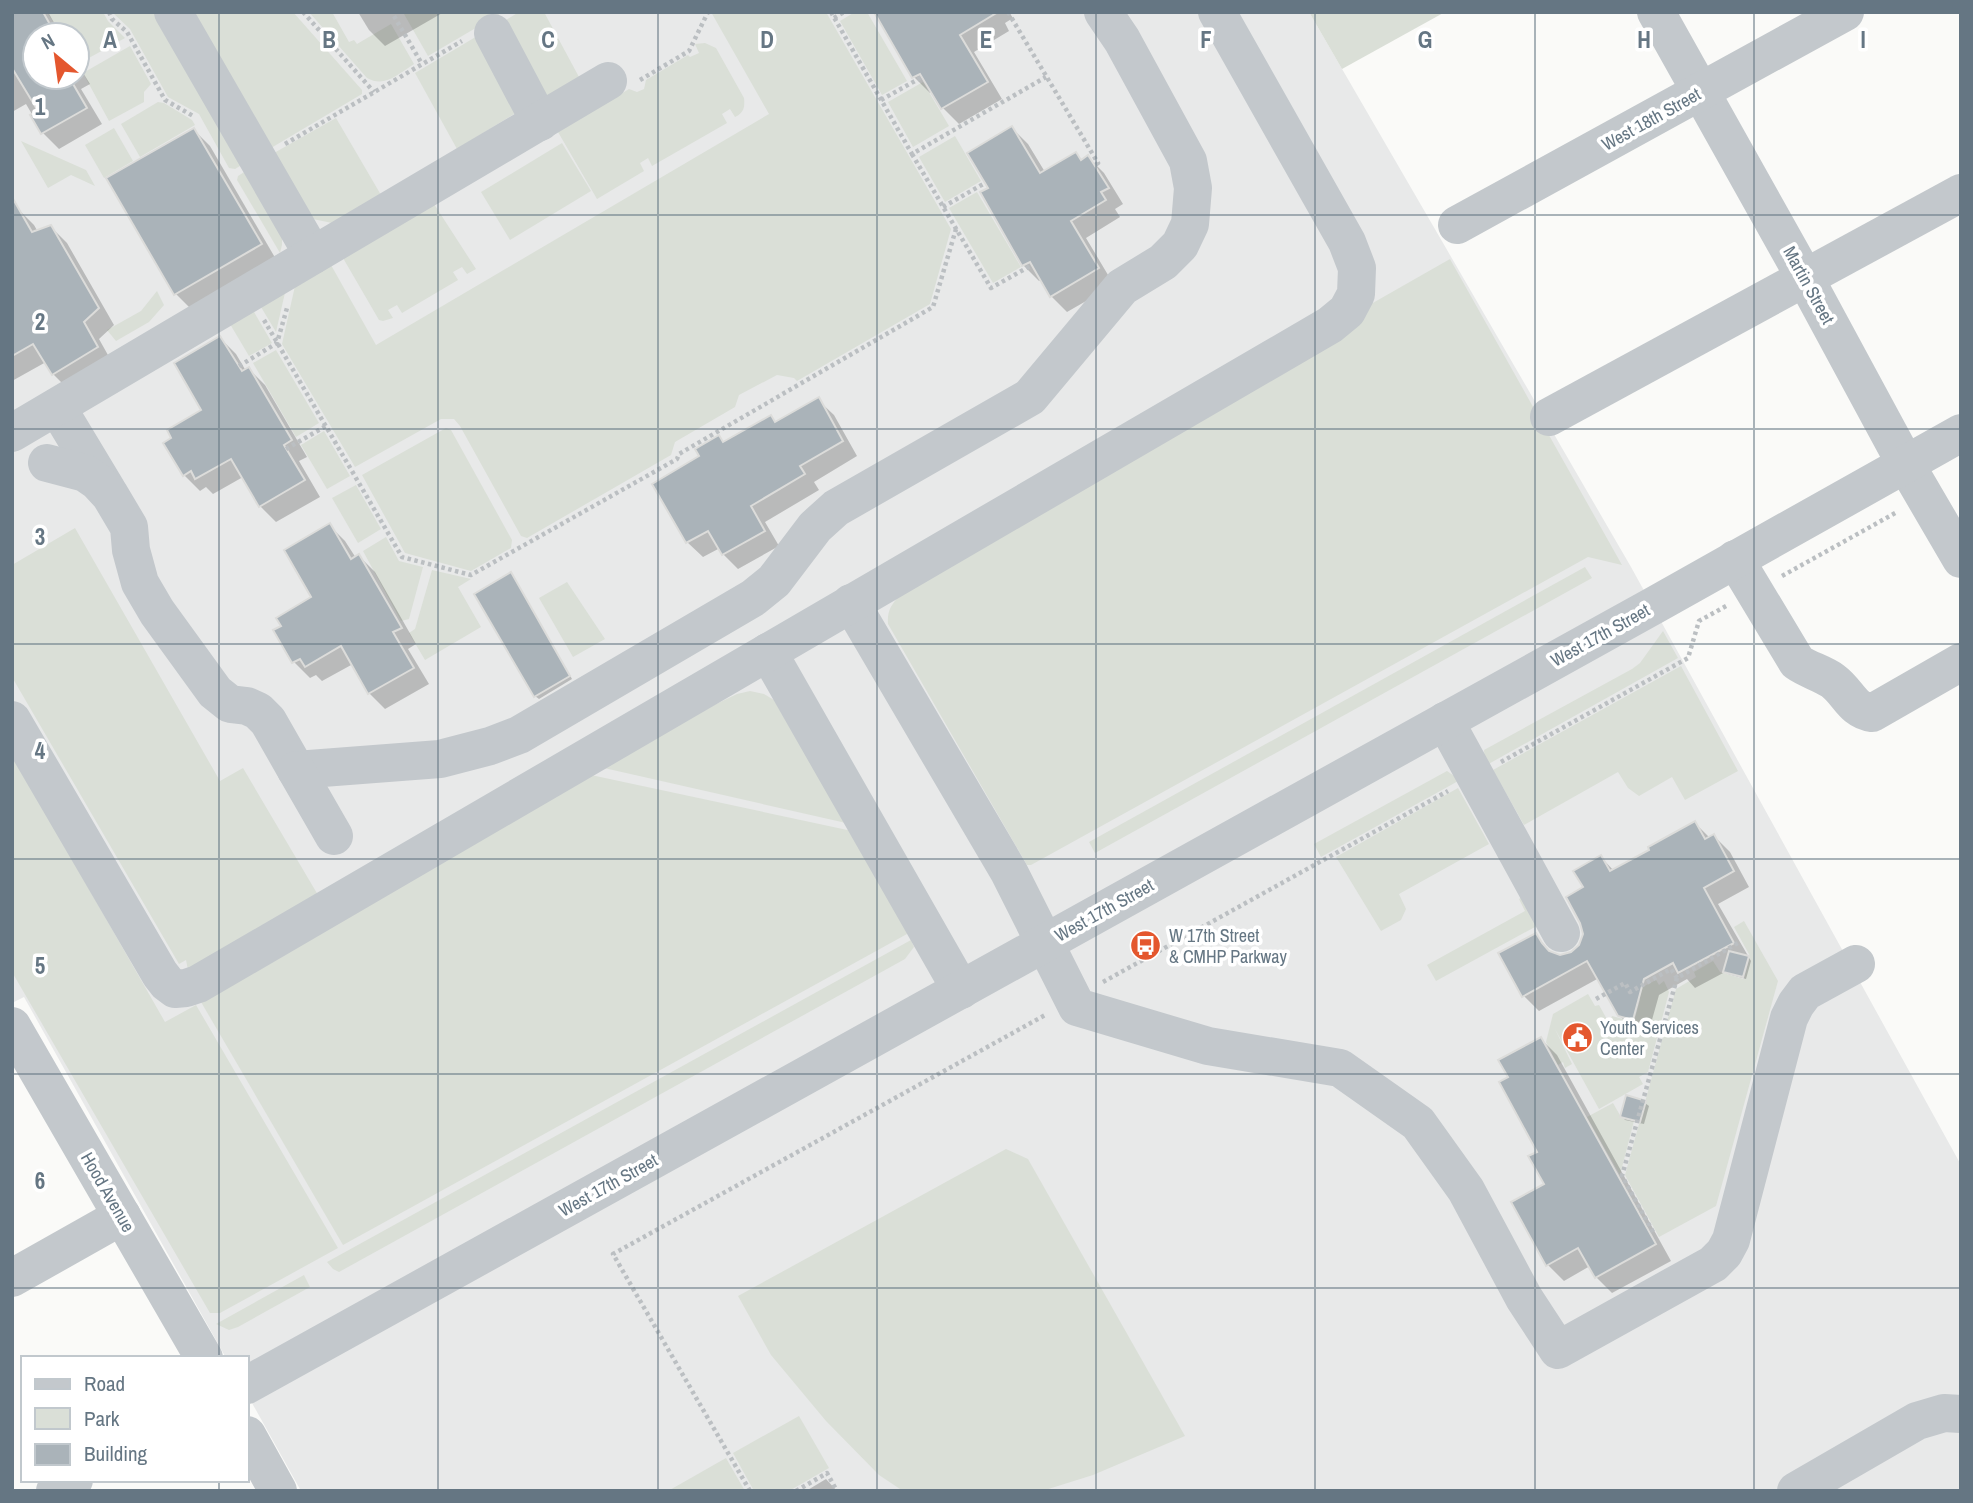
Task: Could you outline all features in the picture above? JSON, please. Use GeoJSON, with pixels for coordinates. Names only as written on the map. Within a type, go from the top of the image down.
{"type":"FeatureCollection","features":[{"type":"Feature","properties":{"kind":"street"},"geometry":{"type":"LineString","coordinates":[[173,12],[258,159],[300,264]]}},
{"type":"Feature","properties":{"kind":"street"},"geometry":{"type":"LineString","coordinates":[[296,770],[440,759],[519,735],[753,598],[774,581],[815,527],[836,508],[1030,397],[1122,287],[1163,262],[1180,245],[1190,223],[1193,188],[1188,161],[1122,40],[1102,12]]}},
{"type":"Feature","properties":{"kind":"street"},"geometry":{"type":"LineString","coordinates":[[12,720],[160,974],[167,984],[175,989],[186,988],[198,984],[1329,325],[1347,311],[1356,294],[1357,268],[1347,242],[1217,12]]}},
{"type":"Feature","properties":{"kind":"street","name":"Martin Street"},"geometry":{"type":"LineString","coordinates":[[1656,12],[1905,463],[1961,559]]}},
{"type":"Feature","properties":{"kind":"street","name":"West 18th Street"},"geometry":{"type":"LineString","coordinates":[[1457,225],[1845,12]]}},
{"type":"Feature","properties":{"kind":"street"},"geometry":{"type":"LineString","coordinates":[[480,36],[540,122]]}},
{"type":"Feature","properties":{"kind":"street"},"geometry":{"type":"LineString","coordinates":[[12,433],[540,122],[619,84]]}},
{"type":"Feature","properties":{"kind":"street"},"geometry":{"type":"LineString","coordinates":[[1549,417],[1961,193]]}},
{"type":"Feature","properties":{"kind":"street"},"geometry":{"type":"LineString","coordinates":[[57,407],[129,527],[131,550],[140,583],[157,612],[215,692],[230,704],[247,706],[258,711],[268,721],[334,836]]}},
{"type":"Feature","properties":{"kind":"street","name":"West 17th Street"},"geometry":{"type":"LineString","coordinates":[[248,1384],[1444,721],[1745,575],[1905,463],[1961,433]]}},
{"type":"Feature","properties":{"kind":"street"},"geometry":{"type":"LineString","coordinates":[[47,463],[85,473],[99,482],[110,495]]}},
{"type":"Feature","properties":{"kind":"street"},"geometry":{"type":"LineString","coordinates":[[1745,575],[1797,662],[1833,681],[1857,708],[1866,713],[1872,713],[1961,662]]}},
{"type":"Feature","properties":{"kind":"street"},"geometry":{"type":"LineString","coordinates":[[851,603],[1009,872],[1077,1007],[1208,1046],[1340,1068],[1418,1123],[1466,1190],[1524,1298],[1558,1350],[1713,1264],[1724,1253],[1731,1240],[1789,1018],[1805,992],[1856,964]]}},
{"type":"Feature","properties":{"kind":"street"},"geometry":{"type":"LineString","coordinates":[[768,652],[961,990]]}},
{"type":"Feature","properties":{"kind":"street"},"geometry":{"type":"LineString","coordinates":[[1444,721],[1561,933]]}},
{"type":"Feature","properties":{"kind":"street","name":"Hood Avenue"},"geometry":{"type":"LineString","coordinates":[[13,1030],[203,1356]]}},
{"type":"Feature","properties":{"kind":"street"},"geometry":{"type":"LineString","coordinates":[[12,1278],[122,1216]]}},
{"type":"Feature","properties":{"kind":"street"},"geometry":{"type":"LineString","coordinates":[[1796,1491],[1917,1421],[1944,1413],[1961,1414]]}},
{"type":"Feature","properties":{"kind":"street"},"geometry":{"type":"LineString","coordinates":[[248,1436],[278,1491]]}},
{"type":"Feature","properties":{"kind":"street"},"geometry":{"type":"LineString","coordinates":[[55,1491],[71,1482]]}},
{"type":"Feature","properties":{"kind":"path"},"geometry":{"type":"LineString","coordinates":[[109,12],[112,19],[127,33],[165,100],[196,117]]}},
{"type":"Feature","properties":{"kind":"path"},"geometry":{"type":"LineString","coordinates":[[303,12],[374,92]]}},
{"type":"Feature","properties":{"kind":"path"},"geometry":{"type":"LineString","coordinates":[[619,84],[689,51],[708,12]]}},
{"type":"Feature","properties":{"kind":"path"},"geometry":{"type":"LineString","coordinates":[[831,12],[991,288],[1032,265]]}},
{"type":"Feature","properties":{"kind":"path"},"geometry":{"type":"LineString","coordinates":[[834,18],[845,12]]}},
{"type":"Feature","properties":{"kind":"path"},"geometry":{"type":"LineString","coordinates":[[1008,12],[1098,163],[1095,165]]}},
{"type":"Feature","properties":{"kind":"path"},"geometry":{"type":"LineString","coordinates":[[394,16],[422,64]]}},
{"type":"Feature","properties":{"kind":"path"},"geometry":{"type":"LineString","coordinates":[[258,159],[422,64],[480,36]]}},
{"type":"Feature","properties":{"kind":"path"},"geometry":{"type":"LineString","coordinates":[[881,100],[922,77]]}},
{"type":"Feature","properties":{"kind":"path"},"geometry":{"type":"LineString","coordinates":[[912,154],[1046,77]]}},
{"type":"Feature","properties":{"kind":"path"},"geometry":{"type":"LineString","coordinates":[[943,207],[985,183]]}},
{"type":"Feature","properties":{"kind":"path"},"geometry":{"type":"LineString","coordinates":[[249,294],[402,557],[471,575],[677,459],[679,454],[933,307],[956,229]]}},
{"type":"Feature","properties":{"kind":"path"},"geometry":{"type":"LineString","coordinates":[[239,366],[278,343],[300,264]]}},
{"type":"Feature","properties":{"kind":"path"},"geometry":{"type":"LineString","coordinates":[[286,449],[326,426]]}},
{"type":"Feature","properties":{"kind":"path"},"geometry":{"type":"LineString","coordinates":[[750,1491],[613,1254],[1688,658],[1699,621],[1745,575],[1899,511]]}},
{"type":"Feature","properties":{"kind":"path"},"geometry":{"type":"LineString","coordinates":[[1653,1232],[1622,1176],[1677,978],[1738,943]]}},
{"type":"Feature","properties":{"kind":"path"},"geometry":{"type":"LineString","coordinates":[[1596,999],[1625,983],[1630,992],[1671,969],[1677,978]]}},
{"type":"Feature","properties":{"kind":"path"},"geometry":{"type":"LineString","coordinates":[[796,1491],[827,1473],[837,1491]]}},
{"type":"Feature","properties":{"kind":"shaded area"},"geometry":{"type":"Polygon","coordinates":[[[12,12],[1309,12],[1631,567],[1961,1165],[1961,1491],[301,1491],[248,1396],[248,1356],[225,1356],[24,997],[12,1003],[12,12]]]}},
{"type":"Feature","properties":{"kind":"green space"},"geometry":{"type":"Polygon","coordinates":[[[47,12],[103,12],[125,38],[91,57],[91,21],[52,21],[47,12]]]}},
{"type":"Feature","properties":{"kind":"green space"},"geometry":{"type":"Polygon","coordinates":[[[112,12],[158,12],[245,163],[235,169],[229,168],[199,114],[168,97],[130,29],[112,12]]]}},
{"type":"Feature","properties":{"kind":"green space"},"geometry":{"type":"Polygon","coordinates":[[[187,12],[293,12],[362,90],[362,94],[271,148],[187,12]]]}},
{"type":"Feature","properties":{"kind":"green space"},"geometry":{"type":"Polygon","coordinates":[[[309,12],[332,12],[349,42],[354,40],[357,44],[391,24],[414,64],[386,81],[367,78],[309,12]]]}},
{"type":"Feature","properties":{"kind":"green space"},"geometry":{"type":"Polygon","coordinates":[[[503,12],[428,56],[404,14],[503,12]]]}},
{"type":"Feature","properties":{"kind":"green space"},"geometry":{"type":"Polygon","coordinates":[[[519,12],[544,12],[579,77],[547,98],[501,23],[519,12]]]}},
{"type":"Feature","properties":{"kind":"green space"},"geometry":{"type":"Polygon","coordinates":[[[711,12],[826,12],[951,229],[930,304],[797,381],[777,375],[739,395],[735,407],[675,442],[671,455],[527,538],[521,536],[454,419],[441,419],[355,467],[282,344],[295,286],[331,265],[376,345],[769,114],[711,12]]]}},
{"type":"Feature","properties":{"kind":"green space"},"geometry":{"type":"Polygon","coordinates":[[[855,12],[867,12],[907,81],[882,95],[840,21],[855,12]]]}},
{"type":"Feature","properties":{"kind":"green space"},"geometry":{"type":"Polygon","coordinates":[[[1309,12],[1445,12],[1342,69],[1309,12]]]}},
{"type":"Feature","properties":{"kind":"green space"},"geometry":{"type":"Polygon","coordinates":[[[479,35],[519,111],[457,149],[415,73],[479,35]]]}},
{"type":"Feature","properties":{"kind":"green space"},"geometry":{"type":"Polygon","coordinates":[[[705,43],[716,48],[744,98],[742,112],[735,117],[730,109],[722,114],[727,123],[652,166],[648,158],[640,163],[644,171],[597,199],[558,132],[629,89],[637,92],[644,89],[646,80],[688,55],[690,57],[699,53],[695,44],[705,43]]]}},
{"type":"Feature","properties":{"kind":"green space"},"geometry":{"type":"Polygon","coordinates":[[[130,46],[151,84],[144,92],[144,102],[109,121],[91,88],[91,68],[130,46]]]}},
{"type":"Feature","properties":{"kind":"green space"},"geometry":{"type":"Polygon","coordinates":[[[923,82],[949,126],[913,147],[888,102],[923,82]]]}},
{"type":"Feature","properties":{"kind":"green space"},"geometry":{"type":"Polygon","coordinates":[[[158,102],[192,120],[195,125],[140,157],[121,124],[158,102]]]}},
{"type":"Feature","properties":{"kind":"green space"},"geometry":{"type":"Polygon","coordinates":[[[336,118],[381,195],[332,223],[313,219],[274,153],[336,118]]]}},
{"type":"Feature","properties":{"kind":"green space"},"geometry":{"type":"Polygon","coordinates":[[[114,128],[133,161],[104,178],[85,145],[114,128]]]}},
{"type":"Feature","properties":{"kind":"green space"},"geometry":{"type":"Polygon","coordinates":[[[955,136],[981,181],[945,202],[919,157],[955,136]]]}},
{"type":"Feature","properties":{"kind":"green space"},"geometry":{"type":"Polygon","coordinates":[[[21,141],[86,170],[95,186],[71,175],[48,188],[21,141]]]}},
{"type":"Feature","properties":{"kind":"green space"},"geometry":{"type":"Polygon","coordinates":[[[562,143],[591,191],[510,240],[481,192],[562,143]]]}},
{"type":"Feature","properties":{"kind":"green space"},"geometry":{"type":"Polygon","coordinates":[[[249,169],[282,236],[280,253],[237,180],[238,176],[249,169]]]}},
{"type":"Feature","properties":{"kind":"green space"},"geometry":{"type":"Polygon","coordinates":[[[977,192],[1021,267],[993,283],[949,208],[977,192]]]}},
{"type":"Feature","properties":{"kind":"green space"},"geometry":{"type":"Polygon","coordinates":[[[434,204],[476,269],[467,274],[462,267],[453,272],[458,280],[402,313],[397,305],[388,310],[393,318],[379,320],[343,258],[434,204]]]}},
{"type":"Feature","properties":{"kind":"green space"},"geometry":{"type":"Polygon","coordinates":[[[1450,259],[1622,565],[1588,557],[1027,865],[888,624],[889,612],[894,602],[900,595],[1371,304],[1450,259]]]}},
{"type":"Feature","properties":{"kind":"green space"},"geometry":{"type":"Polygon","coordinates":[[[287,284],[276,332],[258,302],[287,284]]]}},
{"type":"Feature","properties":{"kind":"green space"},"geometry":{"type":"Polygon","coordinates":[[[157,291],[164,305],[149,322],[116,341],[107,330],[141,311],[157,291]]]}},
{"type":"Feature","properties":{"kind":"green space"},"geometry":{"type":"Polygon","coordinates":[[[250,305],[272,343],[249,356],[227,319],[250,305]]]}},
{"type":"Feature","properties":{"kind":"green space"},"geometry":{"type":"Polygon","coordinates":[[[276,350],[319,423],[296,437],[253,363],[276,350]]]}},
{"type":"Feature","properties":{"kind":"green space"},"geometry":{"type":"Polygon","coordinates":[[[446,428],[451,430],[512,540],[511,548],[471,571],[405,553],[362,475],[446,428]]]}},
{"type":"Feature","properties":{"kind":"green space"},"geometry":{"type":"Polygon","coordinates":[[[324,431],[350,476],[327,489],[301,445],[324,431]]]}},
{"type":"Feature","properties":{"kind":"green space"},"geometry":{"type":"Polygon","coordinates":[[[356,485],[381,529],[358,543],[332,498],[356,485]]]}},
{"type":"Feature","properties":{"kind":"green space"},"geometry":{"type":"Polygon","coordinates":[[[75,528],[220,781],[243,768],[318,895],[188,970],[186,960],[179,964],[12,677],[12,565],[75,528]]]}},
{"type":"Feature","properties":{"kind":"green space"},"geometry":{"type":"Polygon","coordinates":[[[386,537],[399,561],[423,567],[409,619],[401,621],[363,551],[386,537]]]}},
{"type":"Feature","properties":{"kind":"green space"},"geometry":{"type":"Polygon","coordinates":[[[1585,567],[1592,578],[1095,853],[1089,842],[1585,567]]]}},
{"type":"Feature","properties":{"kind":"green space"},"geometry":{"type":"Polygon","coordinates":[[[432,570],[471,579],[458,587],[481,627],[425,660],[409,633],[415,629],[432,570]]]}},
{"type":"Feature","properties":{"kind":"green space"},"geometry":{"type":"Polygon","coordinates":[[[567,582],[605,639],[573,657],[539,598],[567,582]]]}},
{"type":"Feature","properties":{"kind":"green space"},"geometry":{"type":"Polygon","coordinates":[[[1663,631],[1678,658],[1485,766],[1484,750],[1632,669],[1640,663],[1663,631]]]}},
{"type":"Feature","properties":{"kind":"green space"},"geometry":{"type":"Polygon","coordinates":[[[1681,666],[1738,771],[1685,800],[1672,777],[1639,796],[1628,788],[1618,772],[1524,825],[1493,770],[1681,666]]]}},
{"type":"Feature","properties":{"kind":"green space"},"geometry":{"type":"Polygon","coordinates":[[[750,691],[764,694],[774,700],[846,823],[604,768],[712,706],[750,691]]]}},
{"type":"Feature","properties":{"kind":"green space"},"geometry":{"type":"Polygon","coordinates":[[[12,754],[165,1022],[196,1005],[338,1248],[220,1313],[210,1313],[12,972],[12,754]]]}},
{"type":"Feature","properties":{"kind":"green space"},"geometry":{"type":"Polygon","coordinates":[[[1447,771],[1460,780],[1321,857],[1314,844],[1447,771]]]}},
{"type":"Feature","properties":{"kind":"green space"},"geometry":{"type":"Polygon","coordinates":[[[591,775],[852,831],[908,930],[907,934],[343,1245],[201,1002],[591,775]]]}},
{"type":"Feature","properties":{"kind":"green space"},"geometry":{"type":"Polygon","coordinates":[[[1458,788],[1489,844],[1399,894],[1406,909],[1401,920],[1381,931],[1336,857],[1458,788]]]}},
{"type":"Feature","properties":{"kind":"green space"},"geometry":{"type":"Polygon","coordinates":[[[1528,893],[1544,922],[1436,981],[1427,965],[1525,911],[1519,899],[1528,893]]]}},
{"type":"Feature","properties":{"kind":"green space"},"geometry":{"type":"Polygon","coordinates":[[[1744,921],[1778,981],[1716,1206],[1659,1237],[1625,1175],[1676,989],[1696,977],[1694,972],[1713,961],[1720,972],[1744,979],[1750,956],[1734,927],[1744,921]]]}},
{"type":"Feature","properties":{"kind":"green space"},"geometry":{"type":"Polygon","coordinates":[[[911,940],[914,947],[905,959],[339,1272],[327,1262],[911,940]]]}},
{"type":"Feature","properties":{"kind":"green space"},"geometry":{"type":"Polygon","coordinates":[[[1656,980],[1659,985],[1664,981],[1669,992],[1648,1072],[1639,1077],[1643,1084],[1599,1109],[1555,1029],[1572,1064],[1565,1068],[1563,1062],[1558,1065],[1546,1042],[1553,1014],[1588,994],[1595,1006],[1599,1005],[1609,1023],[1612,1016],[1634,1022],[1640,1000],[1635,991],[1656,980]]]}},
{"type":"Feature","properties":{"kind":"green space"},"geometry":{"type":"Polygon","coordinates":[[[1613,1103],[1621,1117],[1634,1121],[1620,1175],[1587,1117],[1613,1103]]]}},
{"type":"Feature","properties":{"kind":"green space"},"geometry":{"type":"Polygon","coordinates":[[[1006,1149],[1028,1159],[1185,1436],[1093,1475],[1042,1491],[903,1491],[879,1475],[826,1421],[771,1355],[738,1296],[1006,1149]]]}},
{"type":"Feature","properties":{"kind":"green space"},"geometry":{"type":"Polygon","coordinates":[[[304,1275],[310,1287],[238,1327],[229,1330],[216,1324],[304,1275]]]}},
{"type":"Feature","properties":{"kind":"green space"},"geometry":{"type":"Polygon","coordinates":[[[799,1416],[829,1468],[789,1491],[754,1491],[733,1453],[799,1416]]]}},
{"type":"Feature","properties":{"kind":"green space"},"geometry":{"type":"Polygon","coordinates":[[[726,1458],[745,1491],[668,1491],[726,1458]]]}},
{"type":"Feature","properties":{"kind":"building"},"geometry":{"type":"Polygon","coordinates":[[[12,12],[43,12],[48,21],[21,21],[21,83],[12,68],[12,12]]]}},
{"type":"Feature","properties":{"kind":"building"},"geometry":{"type":"Polygon","coordinates":[[[874,12],[998,12],[960,35],[988,82],[941,109],[920,74],[912,78],[874,12]]]}},
{"type":"Feature","properties":{"kind":"building"},"geometry":{"type":"Polygon","coordinates":[[[26,91],[77,91],[87,108],[41,134],[30,115],[38,111],[26,91]]]}},
{"type":"Feature","properties":{"kind":"building"},"geometry":{"type":"Polygon","coordinates":[[[1012,126],[1040,173],[1076,152],[1081,160],[1088,155],[1109,188],[1101,192],[1106,200],[1071,221],[1099,268],[1050,297],[1030,262],[1022,266],[980,192],[988,188],[967,153],[1012,126]]]}},
{"type":"Feature","properties":{"kind":"building"},"geometry":{"type":"Polygon","coordinates":[[[194,128],[262,244],[174,295],[106,178],[194,128]]]}},
{"type":"Feature","properties":{"kind":"building"},"geometry":{"type":"Polygon","coordinates":[[[12,197],[32,232],[51,225],[99,308],[84,322],[98,347],[52,375],[33,344],[12,356],[12,197]]]}},
{"type":"Feature","properties":{"kind":"building"},"geometry":{"type":"Polygon","coordinates":[[[220,336],[242,371],[249,367],[292,440],[284,445],[305,480],[259,507],[231,459],[195,479],[191,471],[183,476],[163,443],[171,438],[167,430],[201,410],[174,363],[220,336]]]}},
{"type":"Feature","properties":{"kind":"building"},"geometry":{"type":"Polygon","coordinates":[[[819,397],[843,441],[800,466],[805,474],[751,506],[765,531],[722,555],[708,531],[686,543],[652,484],[699,456],[695,449],[719,435],[723,442],[771,415],[775,422],[819,397]]]}},
{"type":"Feature","properties":{"kind":"building"},"geometry":{"type":"Polygon","coordinates":[[[330,523],[351,559],[359,554],[402,628],[393,632],[414,668],[368,694],[341,646],[305,667],[300,659],[292,663],[273,630],[281,626],[276,618],[311,597],[284,550],[330,523]]]}},
{"type":"Feature","properties":{"kind":"building"},"geometry":{"type":"Polygon","coordinates":[[[511,572],[570,676],[534,697],[474,594],[511,572]]]}},
{"type":"Feature","properties":{"kind":"building"},"geometry":{"type":"Polygon","coordinates":[[[1695,821],[1705,839],[1714,834],[1734,871],[1704,888],[1734,943],[1678,973],[1673,963],[1644,979],[1633,1020],[1618,1016],[1587,961],[1522,997],[1498,953],[1536,933],[1549,951],[1560,955],[1571,952],[1579,945],[1583,934],[1566,897],[1583,887],[1573,871],[1601,855],[1610,871],[1695,821]]]}},
{"type":"Feature","properties":{"kind":"building"},"geometry":{"type":"Polygon","coordinates":[[[1729,951],[1749,956],[1743,977],[1723,972],[1729,951]]]}},
{"type":"Feature","properties":{"kind":"building"},"geometry":{"type":"Polygon","coordinates":[[[1541,1037],[1656,1244],[1595,1278],[1578,1248],[1546,1266],[1511,1202],[1544,1184],[1528,1156],[1537,1152],[1499,1082],[1508,1077],[1498,1060],[1541,1037]]]}},
{"type":"Feature","properties":{"kind":"building"},"geometry":{"type":"Polygon","coordinates":[[[1626,1095],[1646,1101],[1640,1122],[1620,1117],[1626,1095]]]}},
{"type":"Feature","properties":{"kind":"place","name":"W 17th Street & CMHP Parkway"},"geometry":{"type":"Point","coordinates":[1146,945]}},
{"type":"Feature","properties":{"kind":"place","name":"Youth Services Center"},"geometry":{"type":"Point","coordinates":[1577,1037]}}]}
